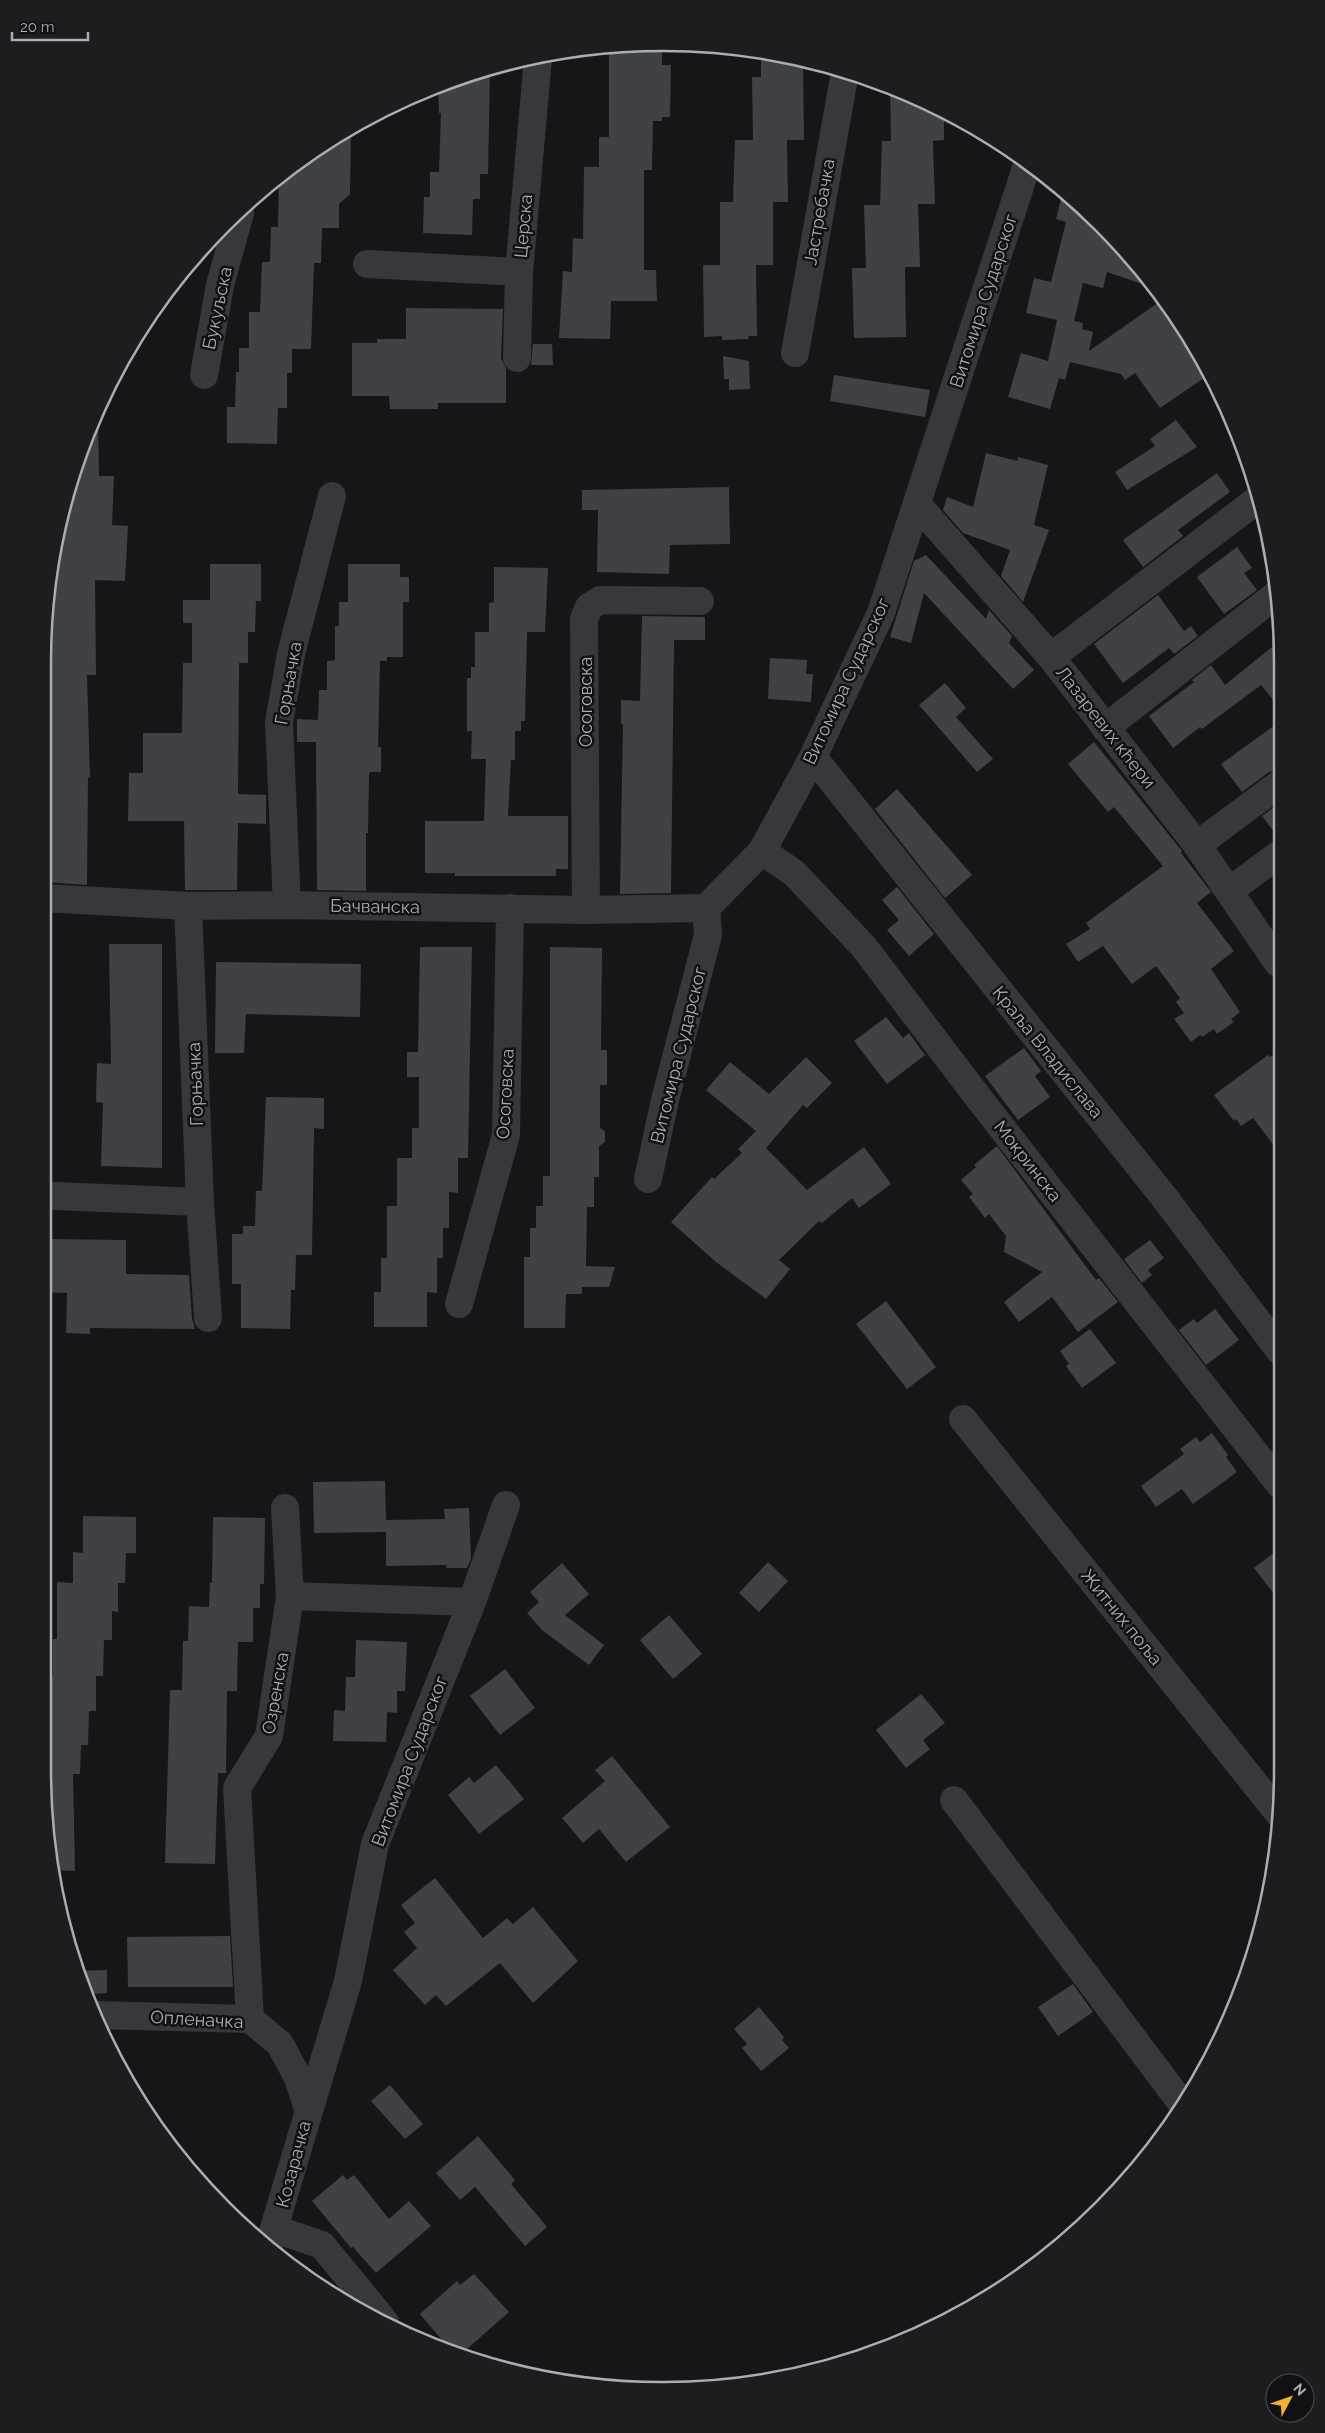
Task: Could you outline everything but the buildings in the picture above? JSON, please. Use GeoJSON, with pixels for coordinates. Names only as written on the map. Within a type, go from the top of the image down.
{"type":"FeatureCollection","features":[{"type":"Feature","properties":{"kind":"street","name":"Церска"},"geometry":{"type":"LineString","coordinates":[[367,264],[519,272],[537,64]]}},
{"type":"Feature","properties":{"kind":"street","name":"Јастребачка"},"geometry":{"type":"LineString","coordinates":[[795,354],[844,79]]}},
{"type":"Feature","properties":{"kind":"street","name":"Витомира Сударског"},"geometry":{"type":"LineString","coordinates":[[648,1179],[708,935],[706,908],[762,851],[813,757],[881,613],[1025,171]]}},
{"type":"Feature","properties":{"kind":"street","name":"Букуљска"},"geometry":{"type":"LineString","coordinates":[[204,375],[220,285],[237,223]]}},
{"type":"Feature","properties":{"kind":"street"},"geometry":{"type":"LineString","coordinates":[[517,358],[519,272]]}},
{"type":"Feature","properties":{"kind":"street","name":"Горњачка"},"geometry":{"type":"LineString","coordinates":[[287,905],[279,722],[291,654],[332,496]]}},
{"type":"Feature","properties":{"kind":"street"},"geometry":{"type":"LineString","coordinates":[[1051,657],[1253,503]]}},
{"type":"Feature","properties":{"kind":"street","name":"Лазаревих кћери"},"geometry":{"type":"LineString","coordinates":[[917,504],[1051,657],[1197,845],[1274,957]]}},
{"type":"Feature","properties":{"kind":"street"},"geometry":{"type":"LineString","coordinates":[[1105,728],[1270,599]]}},
{"type":"Feature","properties":{"kind":"street","name":"Осоговска"},"geometry":{"type":"LineString","coordinates":[[586,910],[584,619],[589,607],[600,600],[700,601]]}},
{"type":"Feature","properties":{"kind":"street","name":"Краља Владислава"},"geometry":{"type":"LineString","coordinates":[[813,757],[1164,1197],[1274,1343]]}},
{"type":"Feature","properties":{"kind":"street"},"geometry":{"type":"LineString","coordinates":[[1197,845],[1274,788]]}},
{"type":"Feature","properties":{"kind":"street","name":"Мокринска"},"geometry":{"type":"LineString","coordinates":[[762,851],[794,873],[864,947],[974,1092],[1274,1477]]}},
{"type":"Feature","properties":{"kind":"street"},"geometry":{"type":"LineString","coordinates":[[1229,891],[1274,858]]}},
{"type":"Feature","properties":{"kind":"street","name":"Бачванска"},"geometry":{"type":"LineString","coordinates":[[51,898],[188,906],[287,905],[586,910],[706,908]]}},
{"type":"Feature","properties":{"kind":"street","name":"Горњачка"},"geometry":{"type":"LineString","coordinates":[[188,906],[200,1202],[208,1318]]}},
{"type":"Feature","properties":{"kind":"street","name":"Осоговска"},"geometry":{"type":"LineString","coordinates":[[459,1304],[506,1136],[510,908]]}},
{"type":"Feature","properties":{"kind":"street"},"geometry":{"type":"LineString","coordinates":[[56,1196],[200,1202]]}},
{"type":"Feature","properties":{"kind":"street","name":"Житних поља"},"geometry":{"type":"LineString","coordinates":[[963,1418],[1272,1805]]}},
{"type":"Feature","properties":{"kind":"street","name":"Витомира Сударског"},"geometry":{"type":"LineString","coordinates":[[308,2109],[348,1981],[375,1844],[472,1602],[506,1505]]}},
{"type":"Feature","properties":{"kind":"street","name":"Озренска"},"geometry":{"type":"LineString","coordinates":[[250,2019],[237,1788],[270,1736],[290,1596],[285,1508]]}},
{"type":"Feature","properties":{"kind":"street"},"geometry":{"type":"LineString","coordinates":[[290,1596],[472,1602]]}},
{"type":"Feature","properties":{"kind":"street"},"geometry":{"type":"LineString","coordinates":[[954,1800],[1178,2098]]}},
{"type":"Feature","properties":{"kind":"street","name":"Опленачка"},"geometry":{"type":"LineString","coordinates":[[103,2015],[250,2019],[280,2044],[298,2078],[308,2109]]}},
{"type":"Feature","properties":{"kind":"street","name":"Козарачка"},"geometry":{"type":"LineString","coordinates":[[272,2238],[308,2109]]}},
{"type":"Feature","properties":{"kind":"street"},"geometry":{"type":"LineString","coordinates":[[272,2238],[322,2245],[375,2310]]}}]}
